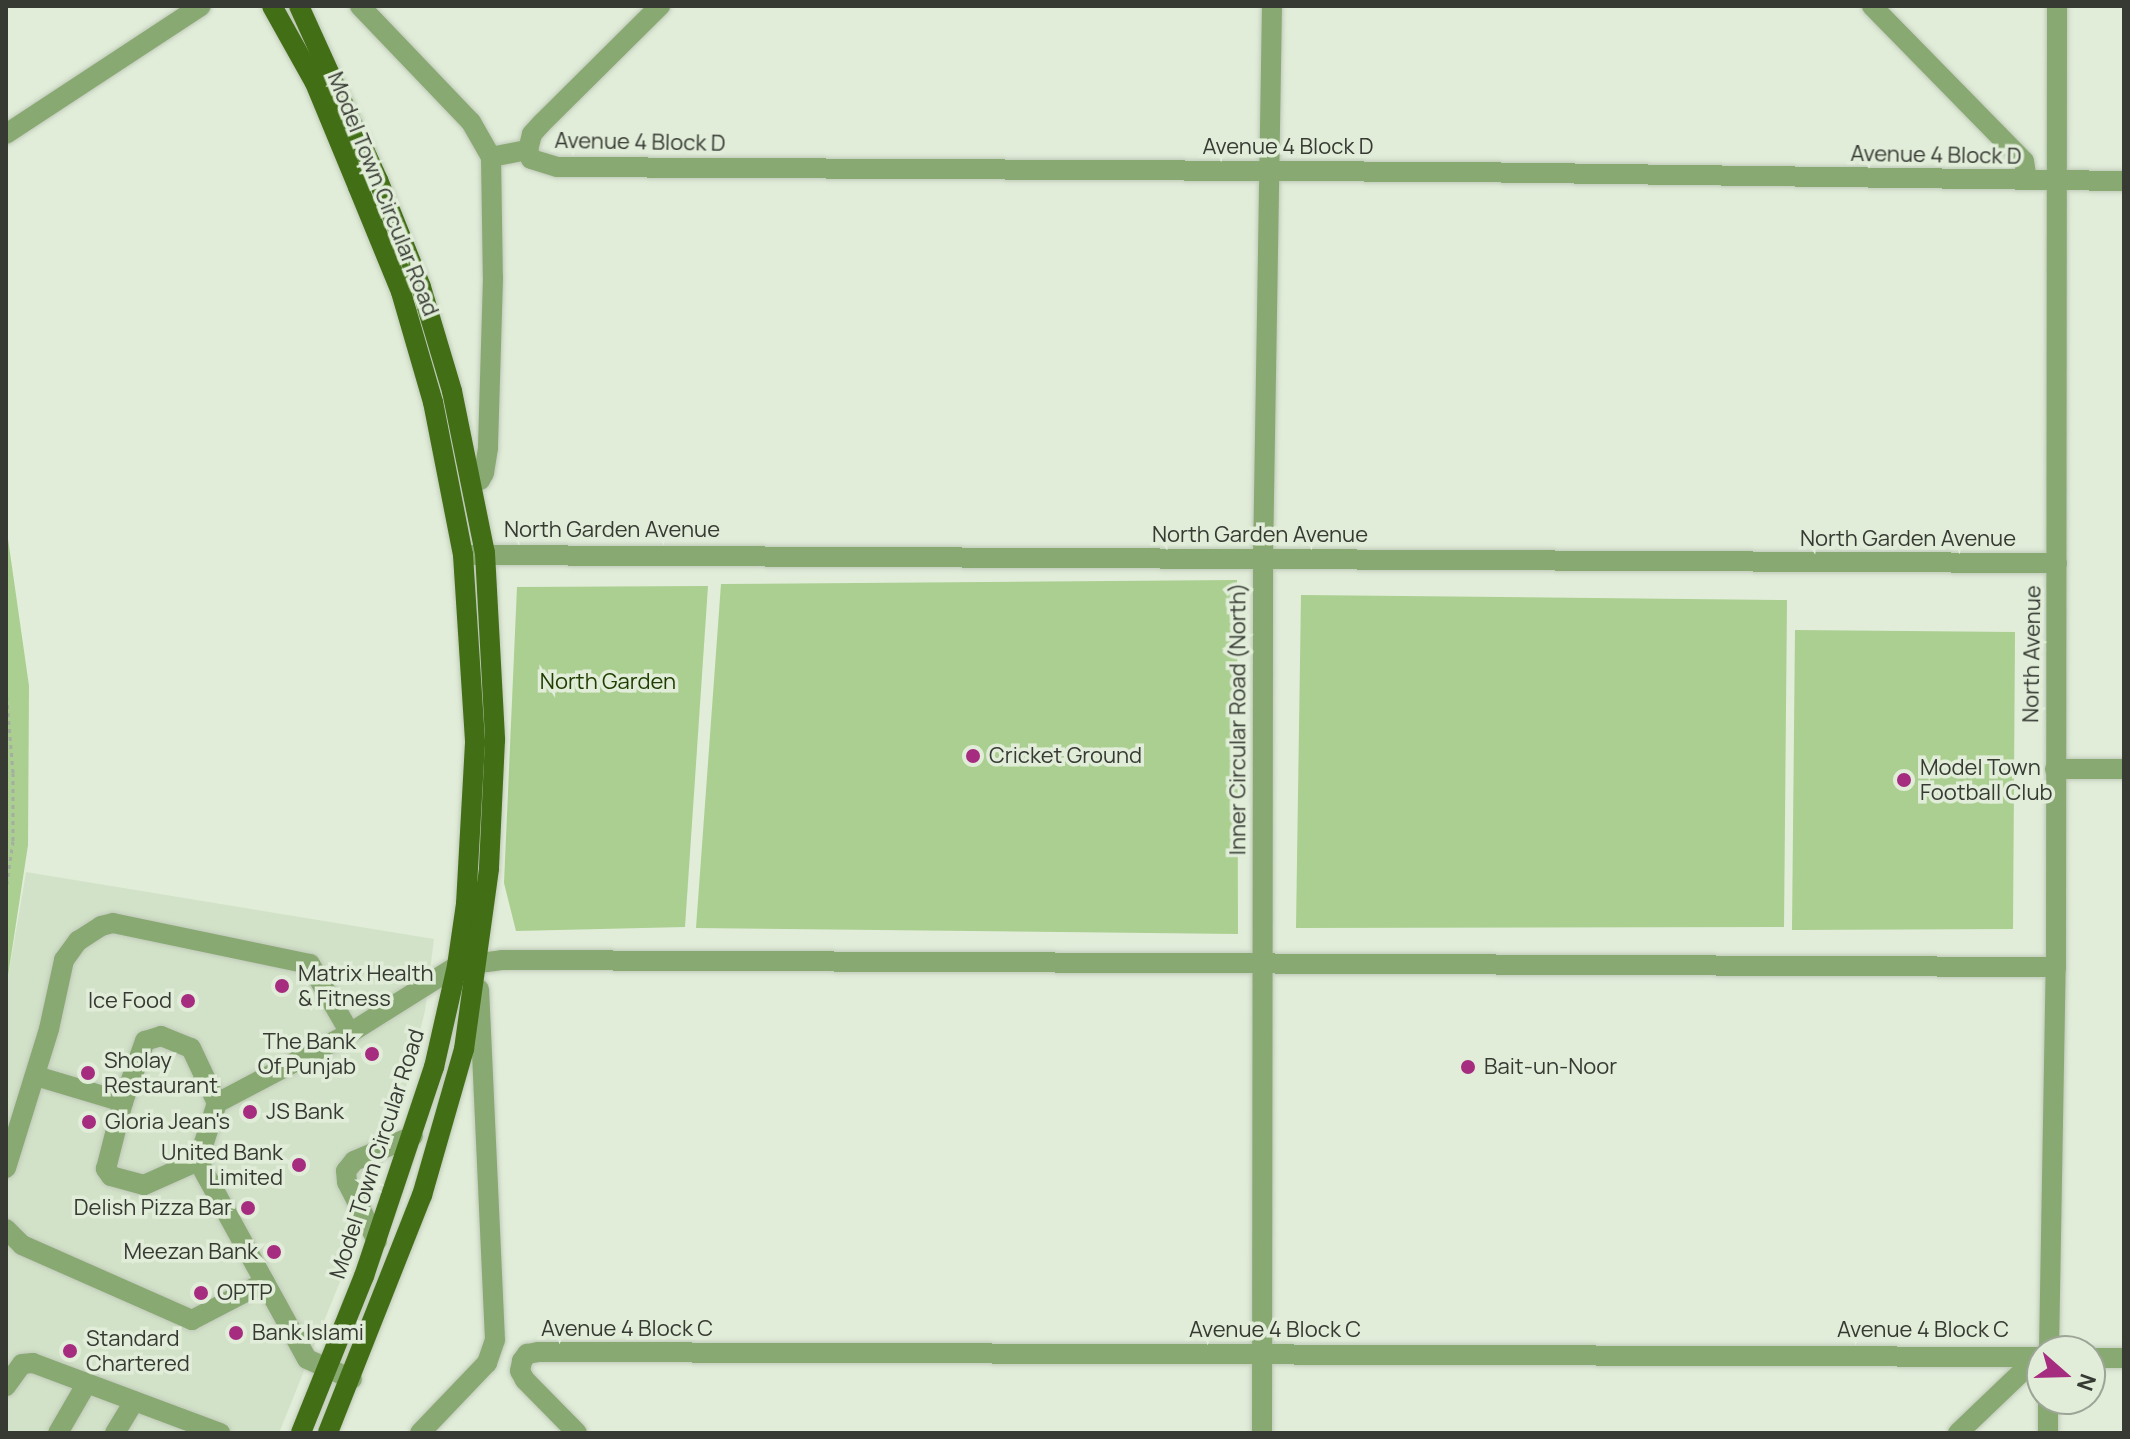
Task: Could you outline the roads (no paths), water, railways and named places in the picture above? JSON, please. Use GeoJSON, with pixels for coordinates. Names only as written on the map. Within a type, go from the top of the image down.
{"type":"FeatureCollection","features":[{"type":"Feature","properties":{"kind":"main road","name":"Model Town Circular Road"},"geometry":{"type":"LineString","coordinates":[[272,6],[315,83],[401,292],[433,402],[463,555],[475,743],[466,904],[457,966],[434,1067],[377,1241],[329,1369],[301,1433]]}},
{"type":"Feature","properties":{"kind":"main road","name":"Model Town Circular Road"},"geometry":{"type":"LineString","coordinates":[[299,6],[332,74],[421,287],[452,391],[485,553],[495,740],[494,802],[479,961],[464,1049],[422,1195],[352,1379],[328,1433]]}},
{"type":"Feature","properties":{"kind":"street"},"geometry":{"type":"LineString","coordinates":[[6,134],[201,6]]}},
{"type":"Feature","properties":{"kind":"street"},"geometry":{"type":"LineString","coordinates":[[360,6],[471,122],[491,157],[493,278],[488,448],[484,473],[480,480],[472,482]]}},
{"type":"Feature","properties":{"kind":"street"},"geometry":{"type":"LineString","coordinates":[[491,157],[528,150],[532,134],[541,124],[660,6]]}},
{"type":"Feature","properties":{"kind":"street","name":"Inner Circular Road (North)"},"geometry":{"type":"LineString","coordinates":[[1262,1433],[1263,559],[1272,6]]}},
{"type":"Feature","properties":{"kind":"street"},"geometry":{"type":"LineString","coordinates":[[1872,6],[2024,161],[2027,180]]}},
{"type":"Feature","properties":{"kind":"street","name":"North Avenue"},"geometry":{"type":"LineString","coordinates":[[2042,1335],[2056,967],[2057,6]]}},
{"type":"Feature","properties":{"kind":"street","name":"Avenue 4 Block D"},"geometry":{"type":"LineString","coordinates":[[528,150],[531,159],[557,167],[2124,181]]}},
{"type":"Feature","properties":{"kind":"street","name":"North Garden Avenue"},"geometry":{"type":"LineString","coordinates":[[463,555],[2057,563]]}},
{"type":"Feature","properties":{"kind":"street"},"geometry":{"type":"LineString","coordinates":[[2055,769],[2124,769]]}},
{"type":"Feature","properties":{"kind":"street"},"geometry":{"type":"LineString","coordinates":[[6,1168],[36,1076],[64,960],[78,941],[101,926],[113,923],[310,964],[350,1033]]}},
{"type":"Feature","properties":{"kind":"street"},"geometry":{"type":"LineString","coordinates":[[420,1433],[493,1353],[479,961]]}},
{"type":"Feature","properties":{"kind":"street"},"geometry":{"type":"LineString","coordinates":[[217,1103],[350,1033],[457,966],[479,961],[2056,967]]}},
{"type":"Feature","properties":{"kind":"street"},"geometry":{"type":"LineString","coordinates":[[198,1161],[144,1185],[111,1176],[106,1169],[105,1161],[140,1047],[152,1037],[161,1036],[191,1048],[217,1103],[198,1161],[307,1359],[352,1379]]}},
{"type":"Feature","properties":{"kind":"street"},"geometry":{"type":"LineString","coordinates":[[36,1076],[123,1102]]}},
{"type":"Feature","properties":{"kind":"street"},"geometry":{"type":"LineString","coordinates":[[377,1241],[337,1168],[413,1136]]}},
{"type":"Feature","properties":{"kind":"street"},"geometry":{"type":"LineString","coordinates":[[6,1229],[22,1245],[192,1320],[265,1282]]}},
{"type":"Feature","properties":{"kind":"street","name":"Avenue 4 Block C"},"geometry":{"type":"LineString","coordinates":[[522,1361],[527,1354],[538,1352],[2026,1355]]}},
{"type":"Feature","properties":{"kind":"street"},"geometry":{"type":"LineString","coordinates":[[493,1353],[522,1361],[520,1371],[525,1380],[577,1433]]}},
{"type":"Feature","properties":{"kind":"street"},"geometry":{"type":"LineString","coordinates":[[6,1386],[16,1369],[28,1362],[134,1401],[179,1426],[220,1433]]}},
{"type":"Feature","properties":{"kind":"street"},"geometry":{"type":"LineString","coordinates":[[1958,1433],[2026,1368]]}},
{"type":"Feature","properties":{"kind":"street"},"geometry":{"type":"LineString","coordinates":[[58,1433],[87,1383]]}},
{"type":"Feature","properties":{"kind":"street"},"geometry":{"type":"LineString","coordinates":[[115,1433],[134,1401]]}},
{"type":"Feature","properties":{"kind":"place","name":"Cricket Ground"},"geometry":{"type":"Point","coordinates":[973,756]}},
{"type":"Feature","properties":{"kind":"place","name":"Model Town Football Club"},"geometry":{"type":"Point","coordinates":[1904,780]}},
{"type":"Feature","properties":{"kind":"place","name":"Matrix Health & Fitness"},"geometry":{"type":"Point","coordinates":[282,986]}},
{"type":"Feature","properties":{"kind":"place","name":"Ice Food"},"geometry":{"type":"Point","coordinates":[188,1001]}},
{"type":"Feature","properties":{"kind":"place","name":"The Bank Of Punjab"},"geometry":{"type":"Point","coordinates":[372,1054]}},
{"type":"Feature","properties":{"kind":"place","name":"Bait-un-Noor"},"geometry":{"type":"Point","coordinates":[1468,1067]}},
{"type":"Feature","properties":{"kind":"place","name":"Sholay Restaurant"},"geometry":{"type":"Point","coordinates":[88,1073]}},
{"type":"Feature","properties":{"kind":"place","name":"JS Bank"},"geometry":{"type":"Point","coordinates":[250,1112]}},
{"type":"Feature","properties":{"kind":"place","name":"Gloria Jean's"},"geometry":{"type":"Point","coordinates":[89,1122]}},
{"type":"Feature","properties":{"kind":"place","name":"United Bank Limited"},"geometry":{"type":"Point","coordinates":[299,1165]}},
{"type":"Feature","properties":{"kind":"place","name":"Delish Pizza Bar"},"geometry":{"type":"Point","coordinates":[248,1208]}},
{"type":"Feature","properties":{"kind":"place","name":"Meezan Bank"},"geometry":{"type":"Point","coordinates":[274,1252]}},
{"type":"Feature","properties":{"kind":"place","name":"OPTP"},"geometry":{"type":"Point","coordinates":[201,1293]}},
{"type":"Feature","properties":{"kind":"place","name":"Bank Islami"},"geometry":{"type":"Point","coordinates":[236,1333]}},
{"type":"Feature","properties":{"kind":"place","name":"Standard Chartered"},"geometry":{"type":"Point","coordinates":[70,1351]}},
{"type":"Feature","properties":{"kind":"park label","name":"North Garden"},"geometry":{"type":"Point","coordinates":[608,682]}}]}
